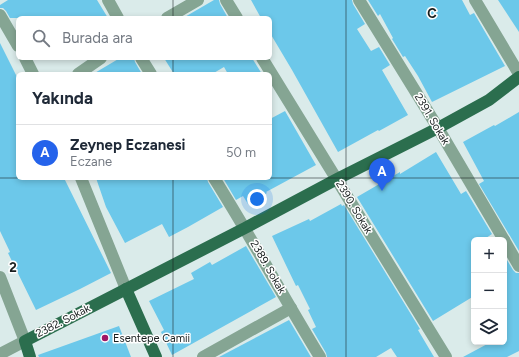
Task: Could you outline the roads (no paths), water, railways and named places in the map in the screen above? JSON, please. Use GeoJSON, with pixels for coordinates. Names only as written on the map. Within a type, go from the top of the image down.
{"type":"FeatureCollection","features":[{"type":"Feature","properties":{"kind":"main road","name":"2382. Sokak"},"geometry":{"type":"LineString","coordinates":[[25,341],[438,128],[488,100],[519,75]]}},
{"type":"Feature","properties":{"kind":"main road"},"geometry":{"type":"LineString","coordinates":[[126,289],[156,357]]}},
{"type":"Feature","properties":{"kind":"main road"},"geometry":{"type":"LineString","coordinates":[[25,341],[30,357]]}},
{"type":"Feature","properties":{"kind":"street"},"geometry":{"type":"LineString","coordinates":[[108,0],[117,16]]}},
{"type":"Feature","properties":{"kind":"street"},"geometry":{"type":"LineString","coordinates":[[170,16],[198,0]]}},
{"type":"Feature","properties":{"kind":"street"},"geometry":{"type":"LineString","coordinates":[[226,0],[236,16]]}},
{"type":"Feature","properties":{"kind":"street","name":"2391. Sokak"},"geometry":{"type":"LineString","coordinates":[[359,0],[438,128],[502,237]]}},
{"type":"Feature","properties":{"kind":"street"},"geometry":{"type":"LineString","coordinates":[[475,0],[519,75]]}},
{"type":"Feature","properties":{"kind":"street"},"geometry":{"type":"LineString","coordinates":[[0,15],[16,43]]}},
{"type":"Feature","properties":{"kind":"street"},"geometry":{"type":"LineString","coordinates":[[26,60],[33,72]]}},
{"type":"Feature","properties":{"kind":"street"},"geometry":{"type":"LineString","coordinates":[[81,72],[98,60]]}},
{"type":"Feature","properties":{"kind":"street"},"geometry":{"type":"LineString","coordinates":[[142,60],[150,72]]}},
{"type":"Feature","properties":{"kind":"street","name":"2390. Sokak"},"geometry":{"type":"LineString","coordinates":[[263,60],[271,72]]}},
{"type":"Feature","properties":{"kind":"street","name":"2390. Sokak"},"geometry":{"type":"LineString","coordinates":[[272,74],[446,357]]}},
{"type":"Feature","properties":{"kind":"street"},"geometry":{"type":"LineString","coordinates":[[82,180],[126,289]]}},
{"type":"Feature","properties":{"kind":"street","name":"2389. Sokak"},"geometry":{"type":"LineString","coordinates":[[215,180],[320,357]]}},
{"type":"Feature","properties":{"kind":"street","name":"2391. Sokak"},"geometry":{"type":"LineString","coordinates":[[507,245],[519,266]]}},
{"type":"Feature","properties":{"kind":"street"},"geometry":{"type":"LineString","coordinates":[[0,277],[25,341]]}},
{"type":"Feature","properties":{"kind":"street"},"geometry":{"type":"LineString","coordinates":[[203,357],[290,308]]}},
{"type":"Feature","properties":{"kind":"street","name":"2382. Sokak"},"geometry":{"type":"LineString","coordinates":[[0,354],[25,341]]}},
{"type":"Feature","properties":{"kind":"place","name":"Zeynep Eczanesi"},"geometry":{"type":"Point","coordinates":[382,191]}},
{"type":"Feature","properties":{"kind":"place","name":"Esentepe Camii"},"geometry":{"type":"Point","coordinates":[105,338]}}]}
